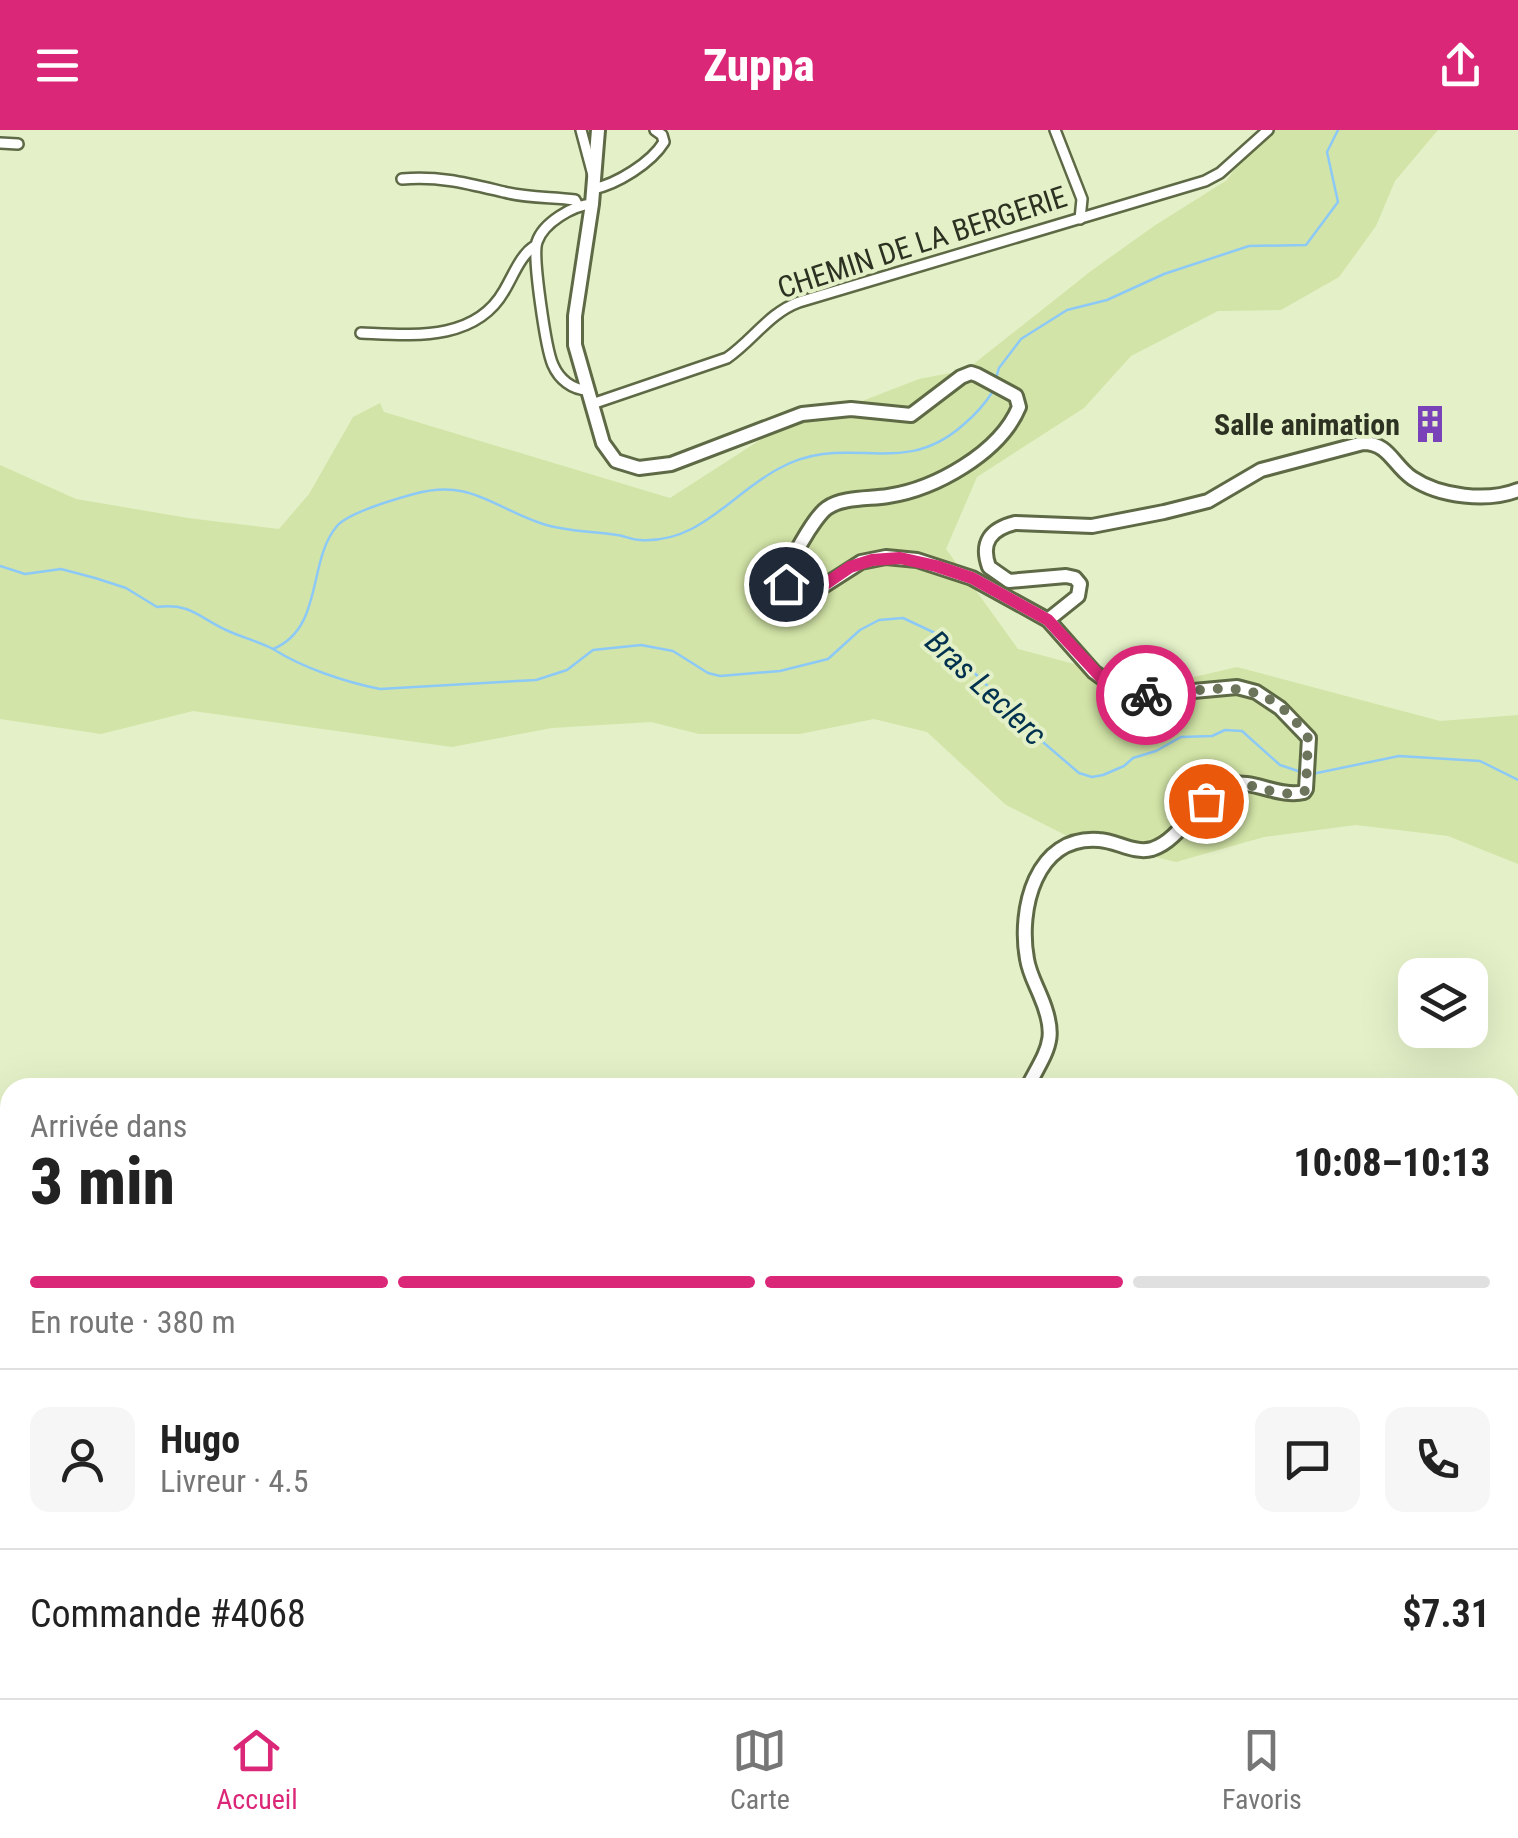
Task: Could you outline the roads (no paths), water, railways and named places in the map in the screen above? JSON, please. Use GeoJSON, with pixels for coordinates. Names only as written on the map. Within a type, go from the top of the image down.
{"type":"FeatureCollection","features":[{"type":"Feature","properties":{"kind":"main road"},"geometry":{"type":"LineString","coordinates":[[598,130],[594,182],[585,205],[575,345],[603,443],[616,461],[653,468],[671,464],[802,414],[852,409],[911,415],[971,373],[1019,401],[1010,425],[968,462],[907,492],[828,507],[814,522],[788,568],[786,584],[795,594],[811,594],[850,567],[900,558],[972,578],[1048,620],[1094,672],[1120,691],[1150,695],[1237,687],[1270,699],[1304,732],[1310,748],[1306,789],[1297,794],[1275,793],[1245,784],[1226,786],[1170,838],[1152,848],[1128,848],[1103,840],[1082,841],[1058,852],[1046,863],[1030,888],[1025,942],[1029,970],[1052,1026],[1048,1048],[1032,1078]]}},
{"type":"Feature","properties":{"kind":"main road"},"geometry":{"type":"LineString","coordinates":[[1048,620],[1078,596],[1078,581],[1066,576],[1009,581],[989,566],[984,555],[984,546],[996,530],[1015,523],[1092,526],[1164,512],[1208,501],[1271,467],[1363,444],[1380,445],[1412,479],[1432,486],[1484,499],[1518,490]]}},
{"type":"Feature","properties":{"kind":"street"},"geometry":{"type":"LineString","coordinates":[[582,130],[594,182],[607,186],[654,156],[664,142],[655,130]]}},
{"type":"Feature","properties":{"kind":"street"},"geometry":{"type":"LineString","coordinates":[[1055,130],[1082,199],[1080,219]]}},
{"type":"Feature","properties":{"kind":"street","name":"CHEMIN DE LA BERGERIE"},"geometry":{"type":"LineString","coordinates":[[590,397],[727,358],[783,308],[1214,178],[1268,130]]}},
{"type":"Feature","properties":{"kind":"street"},"geometry":{"type":"LineString","coordinates":[[0,143],[18,144]]}},
{"type":"Feature","properties":{"kind":"street"},"geometry":{"type":"LineString","coordinates":[[402,178],[434,177],[479,184],[505,193],[575,200],[585,205]]}},
{"type":"Feature","properties":{"kind":"street"},"geometry":{"type":"LineString","coordinates":[[361,333],[436,333],[473,322],[496,307],[542,230],[585,205]]}},
{"type":"Feature","properties":{"kind":"street"},"geometry":{"type":"LineString","coordinates":[[535,246],[549,355],[561,378],[590,397]]}},
{"type":"Feature","properties":{"kind":"waterway"},"geometry":{"type":"LineString","coordinates":[[996,378],[1021,339],[1067,310],[1107,300],[1164,274],[1249,246],[1306,245],[1338,202],[1327,152],[1338,130]]}},
{"type":"Feature","properties":{"kind":"waterway"},"geometry":{"type":"LineString","coordinates":[[0,566],[25,574],[61,569],[95,578],[126,588],[157,607],[194,612],[273,649],[300,626],[328,540],[337,526],[373,507],[414,494],[451,490],[481,497],[552,527],[637,540],[661,539],[697,526],[761,479],[803,458],[895,453],[940,441],[972,417],[993,391]]}},
{"type":"Feature","properties":{"kind":"waterway","name":"Bras Leclerc"},"geometry":{"type":"LineString","coordinates":[[273,649],[325,674],[380,689],[536,680],[567,670],[593,650],[641,645],[673,651],[720,676],[780,671],[828,659],[860,630],[879,620],[903,618],[935,633],[1079,773],[1103,775],[1181,737],[1212,736],[1225,730],[1242,731],[1280,765],[1304,773]]}},
{"type":"Feature","properties":{"kind":"waterway","name":"Bras Leclerc"},"geometry":{"type":"LineString","coordinates":[[1312,774],[1399,756],[1480,761],[1518,780]]}},
{"type":"Feature","properties":{"kind":"place","name":"Salle animation"},"geometry":{"type":"Point","coordinates":[1430,424]}}]}
